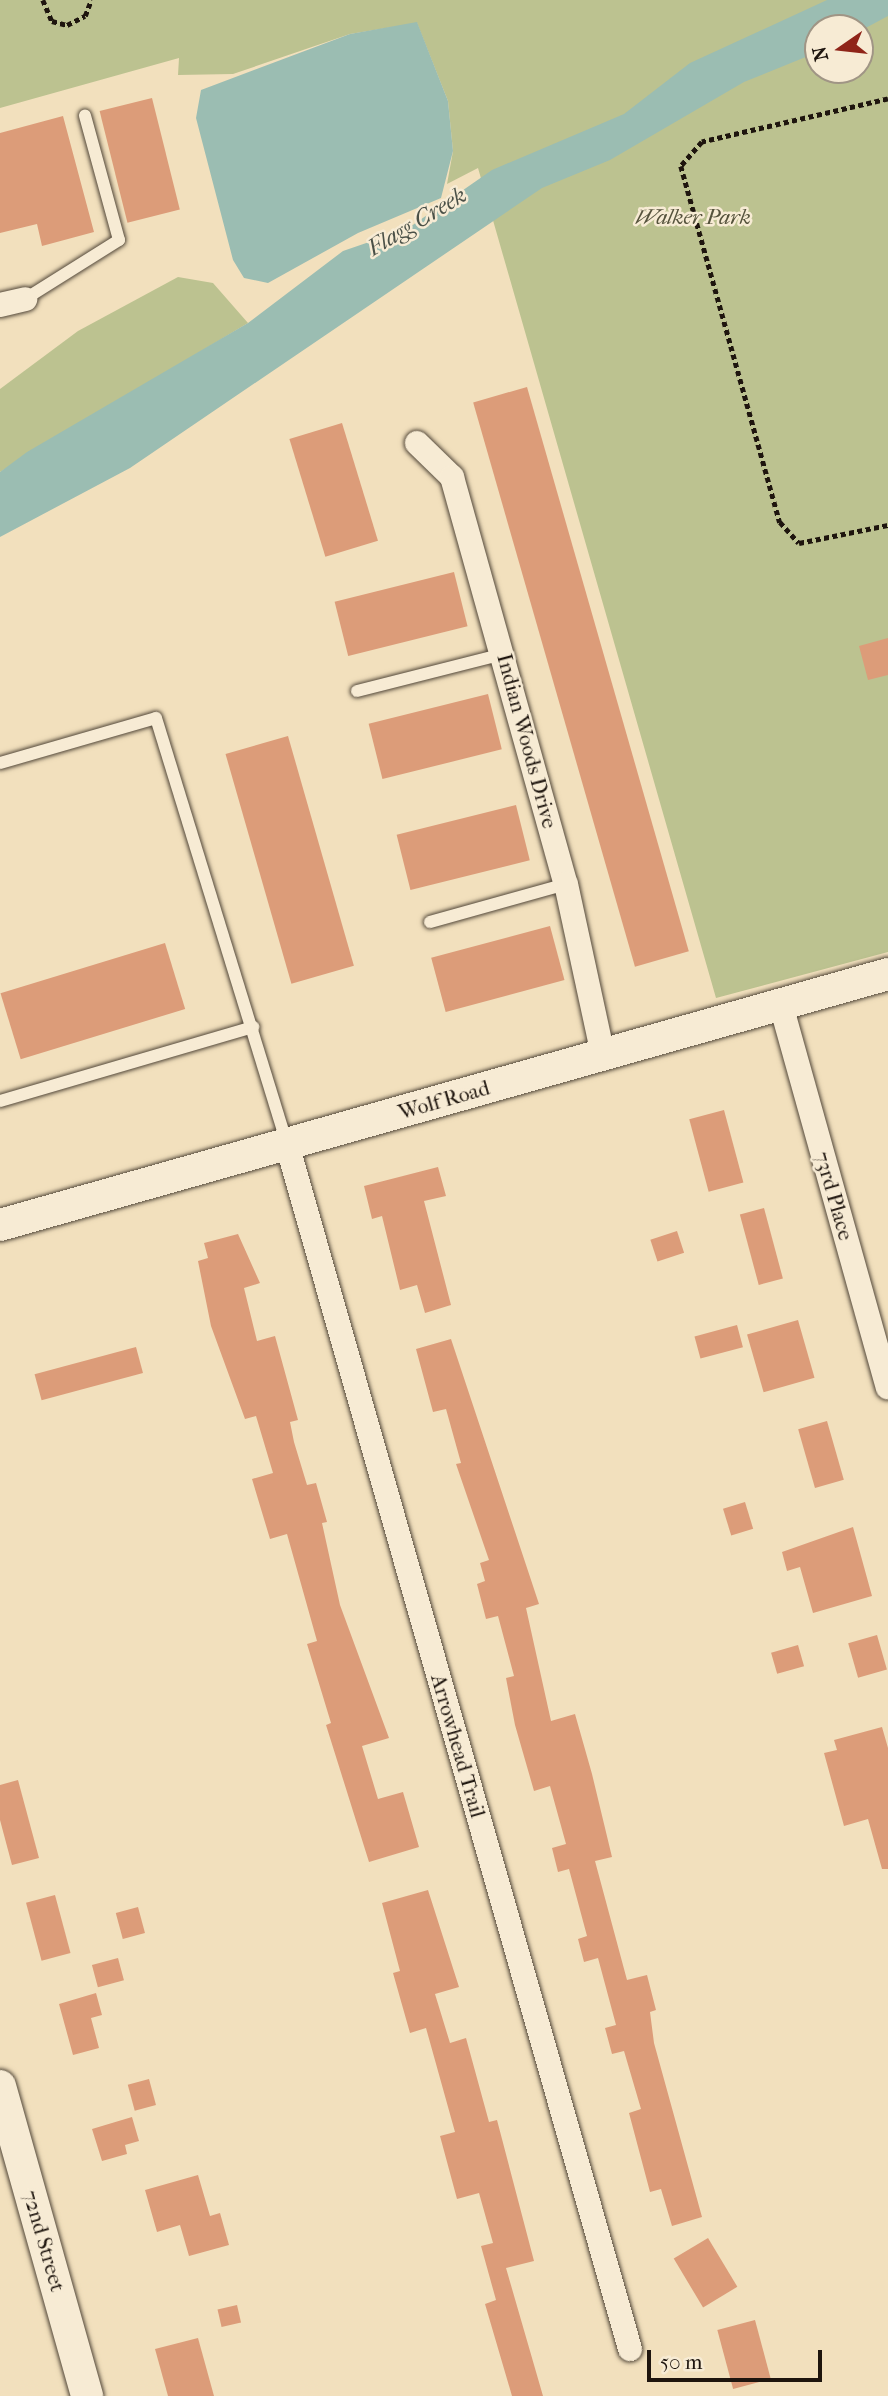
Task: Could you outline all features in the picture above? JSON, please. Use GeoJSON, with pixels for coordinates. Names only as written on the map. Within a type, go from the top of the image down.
{"type":"FeatureCollection","features":[{"type":"Feature","properties":{"kind":"street"},"geometry":{"type":"LineString","coordinates":[[0,305],[25,299]]}},
{"type":"Feature","properties":{"kind":"street","name":"Indian Woods Drive"},"geometry":{"type":"LineString","coordinates":[[416,443],[452,477],[566,884],[603,1055]]}},
{"type":"Feature","properties":{"kind":"street","name":"Wolf Road"},"geometry":{"type":"LineString","coordinates":[[0,1225],[888,974]]}},
{"type":"Feature","properties":{"kind":"street","name":"73rd Place"},"geometry":{"type":"LineString","coordinates":[[780,1004],[888,1387]]}},
{"type":"Feature","properties":{"kind":"street","name":"Arrowhead Trail"},"geometry":{"type":"LineString","coordinates":[[287,1144],[630,2349]]}},
{"type":"Feature","properties":{"kind":"street","name":"72nd Street"},"geometry":{"type":"LineString","coordinates":[[0,2086],[87,2396]]}},
{"type":"Feature","properties":{"kind":"lane"},"geometry":{"type":"LineString","coordinates":[[25,299],[119,240],[85,116]]}},
{"type":"Feature","properties":{"kind":"lane"},"geometry":{"type":"LineString","coordinates":[[358,691],[503,654]]}},
{"type":"Feature","properties":{"kind":"lane"},"geometry":{"type":"LineString","coordinates":[[0,763],[156,718],[287,1144]]}},
{"type":"Feature","properties":{"kind":"lane"},"geometry":{"type":"LineString","coordinates":[[430,922],[566,884]]}},
{"type":"Feature","properties":{"kind":"lane"},"geometry":{"type":"LineString","coordinates":[[0,1101],[253,1027]]}},
{"type":"Feature","properties":{"kind":"path"},"geometry":{"type":"LineString","coordinates":[[43,0],[52,22],[67,25],[85,16],[91,0]]}},
{"type":"Feature","properties":{"kind":"path"},"geometry":{"type":"LineString","coordinates":[[888,99],[702,142],[681,166],[780,522],[799,543],[888,525]]}},
{"type":"Feature","properties":{"kind":"green space","name":"Walker Park"},"geometry":{"type":"Polygon","coordinates":[[[0,0],[888,0],[888,952],[716,998],[478,168],[447,184],[453,151],[448,101],[417,23],[350,34],[233,74],[178,75],[179,58],[0,108],[0,0]]]}},
{"type":"Feature","properties":{"kind":"green space"},"geometry":{"type":"Polygon","coordinates":[[[178,277],[213,283],[248,323],[0,472],[0,389],[78,331],[178,277]]]}},
{"type":"Feature","properties":{"kind":"water"},"geometry":{"type":"Polygon","coordinates":[[[827,0],[888,0],[888,16],[874,24],[874,14],[804,14],[804,58],[744,82],[610,160],[542,188],[130,468],[0,537],[0,472],[27,452],[248,323],[343,251],[407,229],[492,170],[624,114],[690,63],[827,0]]]}},
{"type":"Feature","properties":{"kind":"water"},"geometry":{"type":"Polygon","coordinates":[[[417,22],[448,101],[453,151],[441,198],[358,233],[268,283],[244,278],[233,260],[196,118],[201,90],[350,34],[417,22]]]}},
{"type":"Feature","properties":{"kind":"building"},"geometry":{"type":"Polygon","coordinates":[[[152,98],[180,210],[127,223],[100,111],[152,98]]]}},
{"type":"Feature","properties":{"kind":"building"},"geometry":{"type":"Polygon","coordinates":[[[63,116],[94,232],[42,246],[37,224],[0,233],[0,133],[63,116]]]}},
{"type":"Feature","properties":{"kind":"building"},"geometry":{"type":"Polygon","coordinates":[[[527,387],[689,951],[635,967],[473,402],[527,387]]]}},
{"type":"Feature","properties":{"kind":"building"},"geometry":{"type":"Polygon","coordinates":[[[342,423],[378,541],[325,557],[289,439],[342,423]]]}},
{"type":"Feature","properties":{"kind":"building"},"geometry":{"type":"Polygon","coordinates":[[[454,572],[468,626],[348,656],[335,602],[454,572]]]}},
{"type":"Feature","properties":{"kind":"building"},"geometry":{"type":"Polygon","coordinates":[[[888,638],[888,675],[868,680],[859,646],[888,638]]]}},
{"type":"Feature","properties":{"kind":"building"},"geometry":{"type":"Polygon","coordinates":[[[488,694],[502,749],[382,779],[369,724],[488,694]]]}},
{"type":"Feature","properties":{"kind":"building"},"geometry":{"type":"Polygon","coordinates":[[[288,736],[354,966],[291,984],[226,754],[288,736]]]}},
{"type":"Feature","properties":{"kind":"building"},"geometry":{"type":"Polygon","coordinates":[[[516,805],[530,860],[410,890],[397,835],[516,805]]]}},
{"type":"Feature","properties":{"kind":"building"},"geometry":{"type":"Polygon","coordinates":[[[550,926],[564,980],[446,1012],[431,958],[550,926]]]}},
{"type":"Feature","properties":{"kind":"building"},"geometry":{"type":"Polygon","coordinates":[[[165,943],[185,1009],[21,1059],[1,993],[165,943]]]}},
{"type":"Feature","properties":{"kind":"building"},"geometry":{"type":"Polygon","coordinates":[[[724,1110],[743,1182],[709,1192],[689,1119],[724,1110]]]}},
{"type":"Feature","properties":{"kind":"building"},"geometry":{"type":"Polygon","coordinates":[[[438,1167],[446,1196],[424,1201],[451,1305],[425,1313],[417,1285],[400,1290],[382,1216],[372,1219],[364,1186],[438,1167]]]}},
{"type":"Feature","properties":{"kind":"building"},"geometry":{"type":"Polygon","coordinates":[[[764,1208],[783,1279],[759,1285],[740,1214],[764,1208]]]}},
{"type":"Feature","properties":{"kind":"building"},"geometry":{"type":"Polygon","coordinates":[[[677,1231],[684,1253],[657,1262],[650,1240],[677,1231]]]}},
{"type":"Feature","properties":{"kind":"building"},"geometry":{"type":"Polygon","coordinates":[[[238,1234],[260,1283],[244,1288],[257,1341],[275,1336],[298,1420],[290,1422],[294,1442],[307,1485],[316,1483],[327,1522],[322,1523],[340,1605],[389,1738],[362,1746],[378,1799],[403,1792],[419,1847],[369,1862],[326,1725],[331,1723],[307,1644],[317,1641],[287,1534],[270,1539],[252,1479],[273,1473],[256,1416],[245,1419],[211,1326],[198,1261],[208,1258],[204,1243],[238,1234]]]}},
{"type":"Feature","properties":{"kind":"building"},"geometry":{"type":"Polygon","coordinates":[[[798,1320],[815,1378],[764,1392],[747,1335],[798,1320]]]}},
{"type":"Feature","properties":{"kind":"building"},"geometry":{"type":"Polygon","coordinates":[[[737,1325],[743,1347],[700,1359],[694,1336],[737,1325]]]}},
{"type":"Feature","properties":{"kind":"building"},"geometry":{"type":"Polygon","coordinates":[[[451,1339],[539,1604],[526,1608],[551,1721],[575,1714],[592,1774],[612,1857],[595,1861],[627,1980],[647,1975],[656,2010],[650,2012],[654,2043],[702,2217],[672,2226],[661,2189],[650,2192],[629,2113],[641,2109],[624,2051],[612,2054],[605,2028],[616,2025],[598,1958],[584,1962],[578,1939],[587,1936],[569,1869],[558,1872],[552,1848],[566,1844],[550,1786],[534,1791],[515,1725],[506,1678],[514,1676],[498,1616],[486,1619],[477,1584],[485,1581],[480,1563],[489,1560],[456,1464],[461,1463],[446,1409],[433,1412],[416,1349],[451,1339]]]}},
{"type":"Feature","properties":{"kind":"building"},"geometry":{"type":"Polygon","coordinates":[[[136,1347],[143,1373],[42,1400],[35,1374],[136,1347]]]}},
{"type":"Feature","properties":{"kind":"building"},"geometry":{"type":"Polygon","coordinates":[[[827,1421],[844,1480],[815,1488],[798,1429],[827,1421]]]}},
{"type":"Feature","properties":{"kind":"building"},"geometry":{"type":"Polygon","coordinates":[[[745,1502],[753,1529],[731,1536],[723,1509],[745,1502]]]}},
{"type":"Feature","properties":{"kind":"building"},"geometry":{"type":"Polygon","coordinates":[[[853,1527],[872,1596],[813,1613],[800,1567],[787,1571],[782,1552],[853,1527]]]}},
{"type":"Feature","properties":{"kind":"building"},"geometry":{"type":"Polygon","coordinates":[[[877,1635],[887,1670],[858,1678],[848,1643],[877,1635]]]}},
{"type":"Feature","properties":{"kind":"building"},"geometry":{"type":"Polygon","coordinates":[[[798,1645],[804,1666],[777,1674],[771,1653],[798,1645]]]}},
{"type":"Feature","properties":{"kind":"building"},"geometry":{"type":"Polygon","coordinates":[[[882,1727],[888,1748],[888,1869],[882,1869],[868,1819],[844,1826],[824,1753],[837,1750],[834,1740],[882,1727]]]}},
{"type":"Feature","properties":{"kind":"building"},"geometry":{"type":"Polygon","coordinates":[[[18,1780],[39,1858],[12,1865],[0,1820],[0,1785],[18,1780]]]}},
{"type":"Feature","properties":{"kind":"building"},"geometry":{"type":"Polygon","coordinates":[[[428,1890],[459,1987],[435,1994],[450,2043],[466,2038],[489,2122],[497,2120],[534,2261],[506,2268],[543,2396],[512,2396],[485,2304],[496,2300],[481,2246],[493,2243],[479,2193],[457,2199],[440,2136],[455,2132],[426,2028],[410,2033],[393,1973],[400,1971],[382,1903],[428,1890]]]}},
{"type":"Feature","properties":{"kind":"building"},"geometry":{"type":"Polygon","coordinates":[[[55,1895],[71,1953],[42,1961],[26,1903],[55,1895]]]}},
{"type":"Feature","properties":{"kind":"building"},"geometry":{"type":"Polygon","coordinates":[[[138,1907],[145,1933],[123,1939],[116,1913],[138,1907]]]}},
{"type":"Feature","properties":{"kind":"building"},"geometry":{"type":"Polygon","coordinates":[[[118,1958],[124,1980],[98,1987],[92,1965],[118,1958]]]}},
{"type":"Feature","properties":{"kind":"building"},"geometry":{"type":"Polygon","coordinates":[[[96,1993],[102,2015],[91,2018],[99,2048],[73,2055],[59,2004],[96,1993]]]}},
{"type":"Feature","properties":{"kind":"building"},"geometry":{"type":"Polygon","coordinates":[[[149,2079],[156,2105],[135,2111],[128,2085],[149,2079]]]}},
{"type":"Feature","properties":{"kind":"building"},"geometry":{"type":"Polygon","coordinates":[[[132,2117],[139,2141],[125,2145],[127,2154],[102,2161],[92,2129],[132,2117]]]}},
{"type":"Feature","properties":{"kind":"building"},"geometry":{"type":"Polygon","coordinates":[[[198,2175],[210,2216],[220,2213],[229,2245],[189,2256],[180,2225],[157,2232],[145,2190],[198,2175]]]}},
{"type":"Feature","properties":{"kind":"building"},"geometry":{"type":"Polygon","coordinates":[[[708,2238],[737,2287],[703,2307],[674,2259],[708,2238]]]}},
{"type":"Feature","properties":{"kind":"building"},"geometry":{"type":"Polygon","coordinates":[[[237,2305],[241,2323],[222,2327],[218,2309],[237,2305]]]}},
{"type":"Feature","properties":{"kind":"building"},"geometry":{"type":"Polygon","coordinates":[[[755,2320],[771,2379],[733,2389],[717,2330],[755,2320]]]}},
{"type":"Feature","properties":{"kind":"building"},"geometry":{"type":"Polygon","coordinates":[[[198,2338],[214,2396],[168,2396],[155,2349],[198,2338]]]}},
{"type":"Feature","properties":{"kind":"water label","name":"Flagg Creek"},"geometry":{"type":"Point","coordinates":[417,222]}}]}
